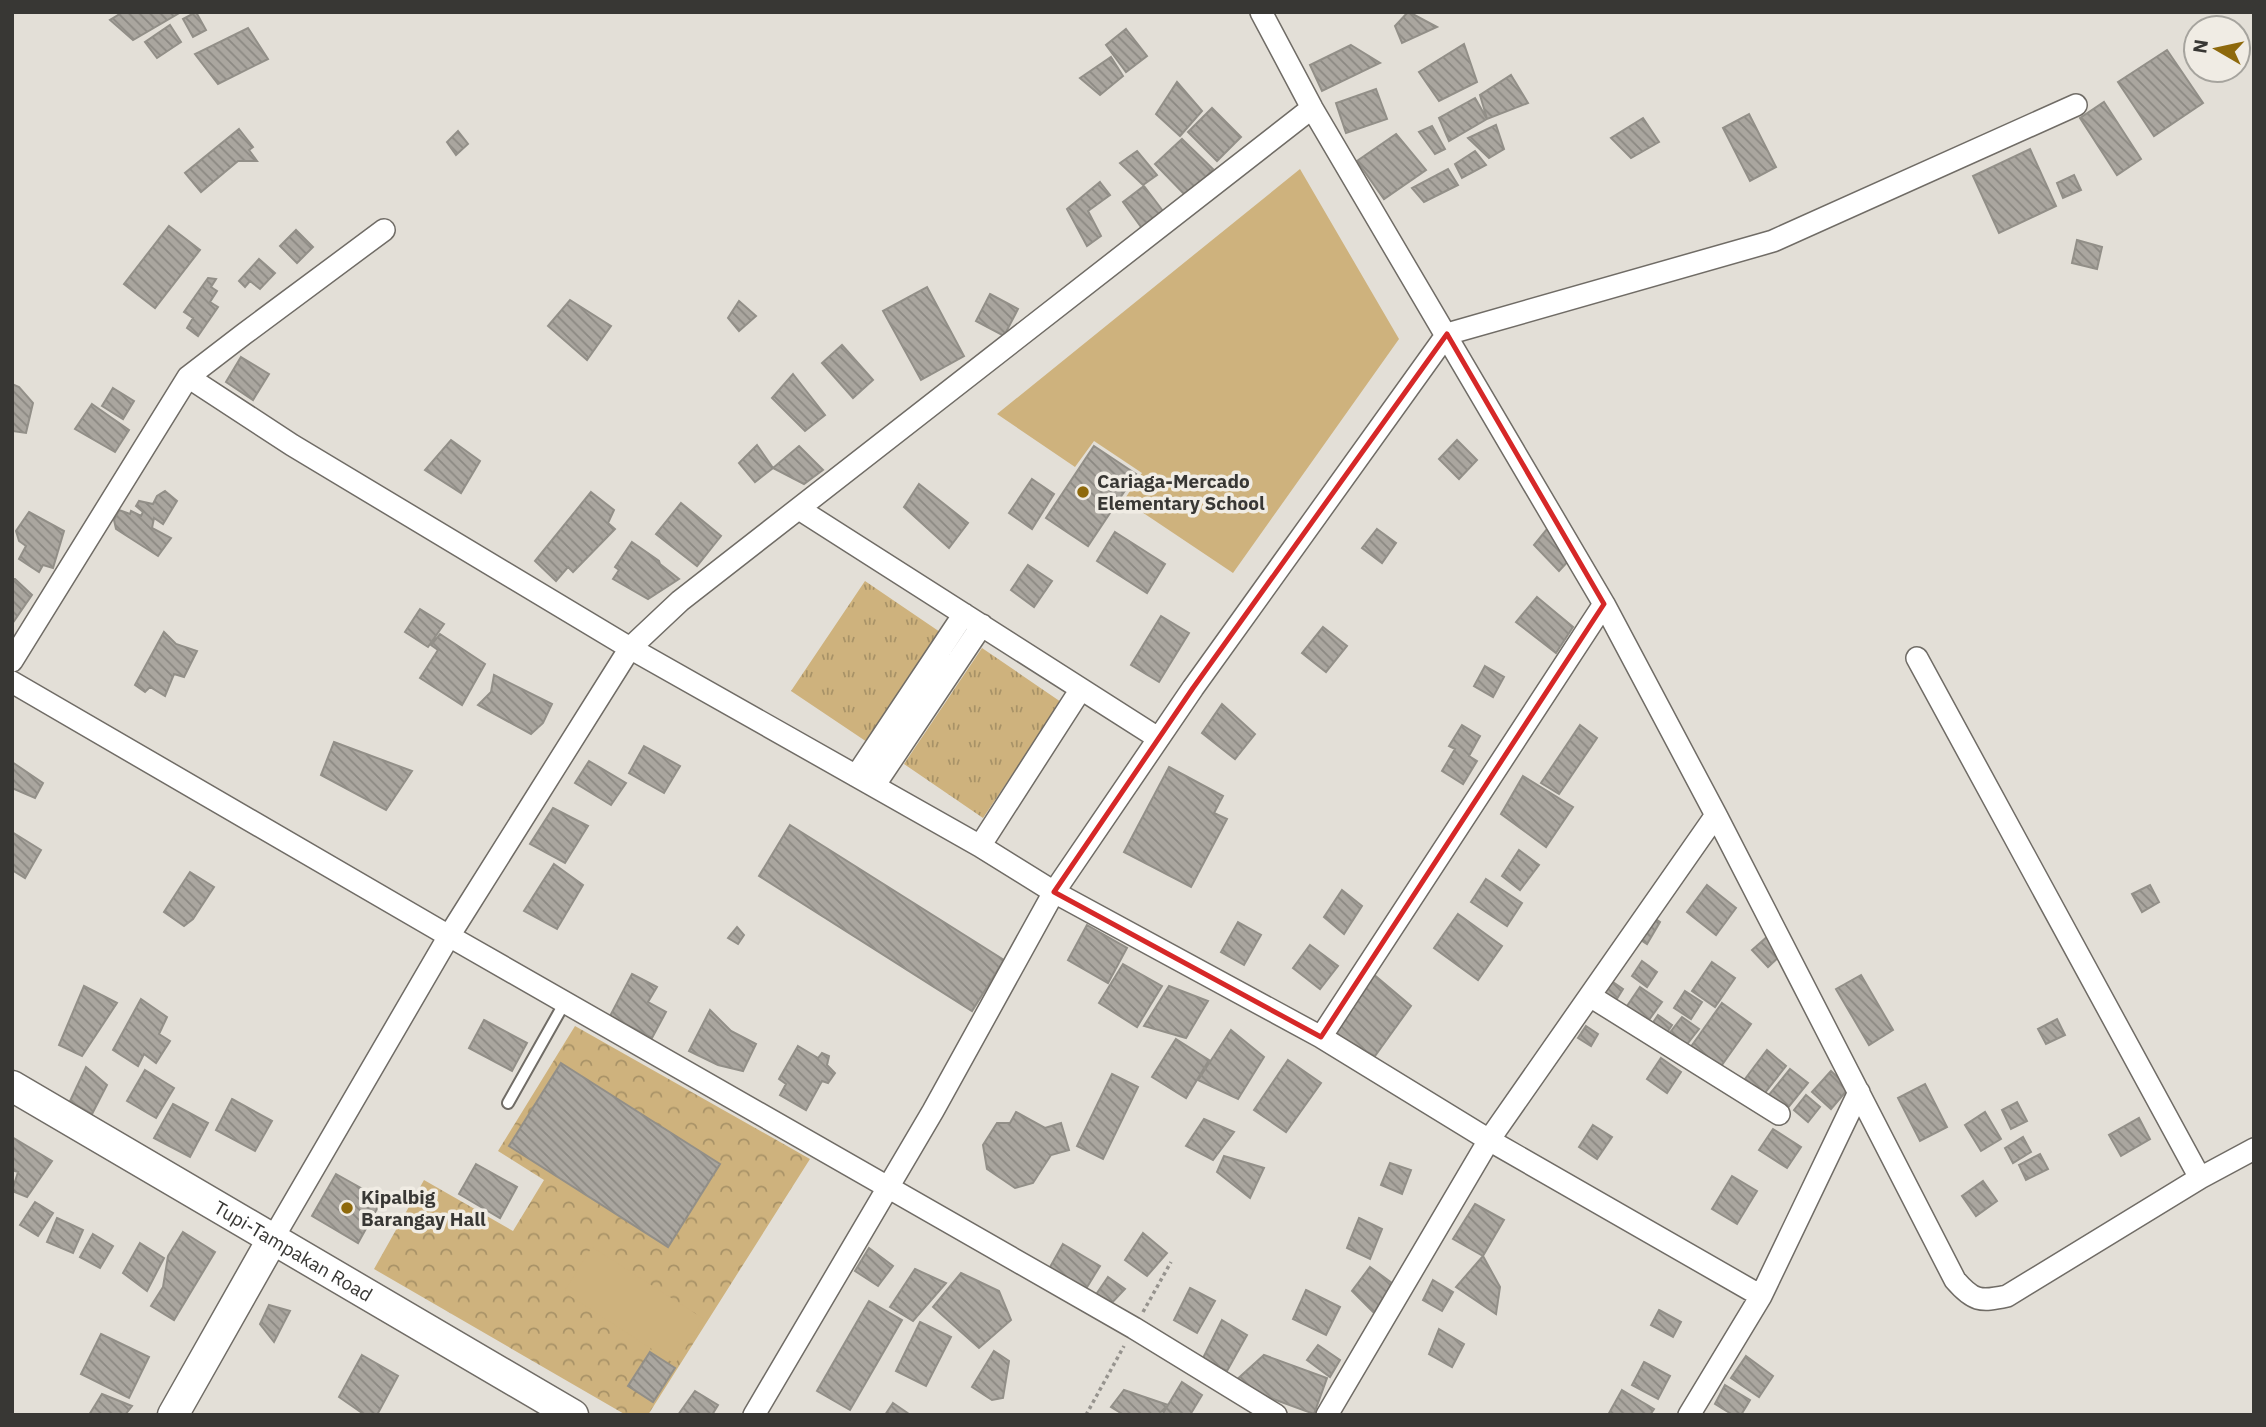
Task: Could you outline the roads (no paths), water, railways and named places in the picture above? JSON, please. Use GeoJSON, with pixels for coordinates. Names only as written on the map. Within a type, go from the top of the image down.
{"type":"FeatureCollection","features":[{"type":"Feature","properties":{"kind":"main road","name":"Tupi-Tampakan Road"},"geometry":{"type":"LineString","coordinates":[[12,1086],[573,1415]]}},
{"type":"Feature","properties":{"kind":"main road"},"geometry":{"type":"LineString","coordinates":[[173,1415],[272,1240]]}},
{"type":"Feature","properties":{"kind":"street"},"geometry":{"type":"LineString","coordinates":[[1261,12],[1312,108],[1604,604],[1955,1279],[1968,1295],[1986,1301],[2007,1296],[2200,1178],[2254,1149]]}},
{"type":"Feature","properties":{"kind":"street"},"geometry":{"type":"LineString","coordinates":[[754,1415],[889,1186],[1054,892],[1158,738],[1447,334],[1773,241],[2076,105]]}},
{"type":"Feature","properties":{"kind":"street"},"geometry":{"type":"LineString","coordinates":[[272,1240],[449,936],[630,648],[680,601],[1312,108]]}},
{"type":"Feature","properties":{"kind":"street"},"geometry":{"type":"LineString","coordinates":[[12,661],[188,377],[384,230]]}},
{"type":"Feature","properties":{"kind":"street"},"geometry":{"type":"LineString","coordinates":[[188,377],[292,445],[630,648],[980,846],[1054,892],[1321,1037],[1489,1140],[1762,1296]]}},
{"type":"Feature","properties":{"kind":"street"},"geometry":{"type":"LineString","coordinates":[[799,509],[1158,738]]}},
{"type":"Feature","properties":{"kind":"street"},"geometry":{"type":"LineString","coordinates":[[1321,1037],[1604,604]]}},
{"type":"Feature","properties":{"kind":"street"},"geometry":{"type":"LineString","coordinates":[[865,781],[973,620]]}},
{"type":"Feature","properties":{"kind":"street"},"geometry":{"type":"LineString","coordinates":[[1917,658],[2200,1178]]}},
{"type":"Feature","properties":{"kind":"street"},"geometry":{"type":"LineString","coordinates":[[12,682],[1134,1328],[1276,1415]]}},
{"type":"Feature","properties":{"kind":"street"},"geometry":{"type":"LineString","coordinates":[[980,846],[1081,689]]}},
{"type":"Feature","properties":{"kind":"street"},"geometry":{"type":"LineString","coordinates":[[1327,1415],[1489,1140],[1716,815]]}},
{"type":"Feature","properties":{"kind":"street"},"geometry":{"type":"LineString","coordinates":[[1590,996],[1779,1114]]}},
{"type":"Feature","properties":{"kind":"street"},"geometry":{"type":"LineString","coordinates":[[1689,1415],[1762,1296],[1859,1092]]}},
{"type":"Feature","properties":{"kind":"lane"},"geometry":{"type":"LineString","coordinates":[[508,1103],[565,1002]]}},
{"type":"Feature","properties":{"kind":"place","name":"Cariaga-Mercado Elementary School"},"geometry":{"type":"Point","coordinates":[1083,492]}},
{"type":"Feature","properties":{"kind":"place","name":"Kipalbig Barangay Hall"},"geometry":{"type":"Point","coordinates":[347,1208]}}]}
